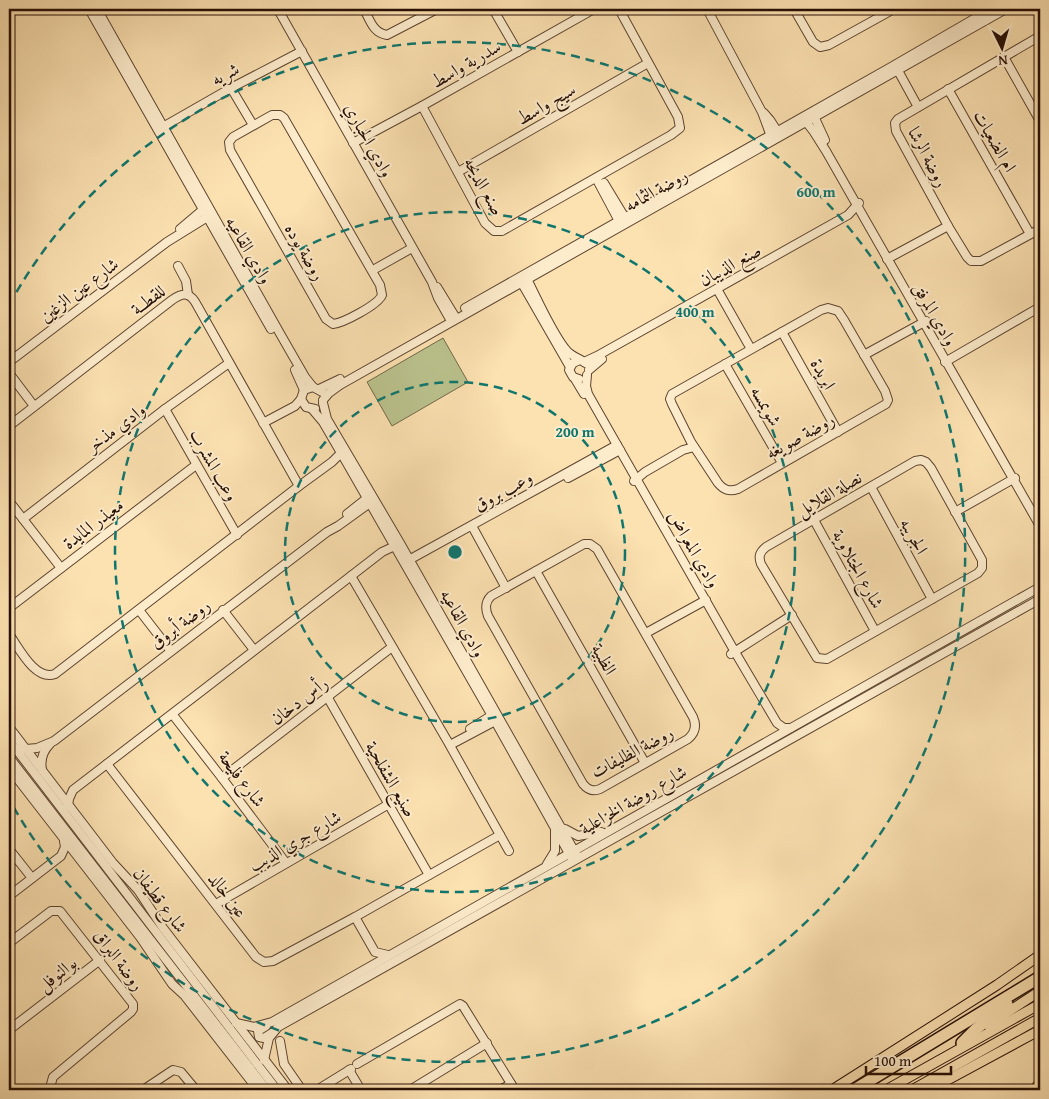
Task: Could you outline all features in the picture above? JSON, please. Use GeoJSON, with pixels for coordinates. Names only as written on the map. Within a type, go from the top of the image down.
{"type":"FeatureCollection","features":[{"type":"Feature","properties":{"kind":"highway"},"geometry":{"type":"LineString","coordinates":[[854,1090],[1039,976]]}},
{"type":"Feature","properties":{"kind":"highway"},"geometry":{"type":"LineString","coordinates":[[962,1043],[1039,976]]}},
{"type":"Feature","properties":{"kind":"main road"},"geometry":{"type":"LineString","coordinates":[[832,1090],[997,985],[1040,955]]}},
{"type":"Feature","properties":{"kind":"main road"},"geometry":{"type":"LineString","coordinates":[[946,1057],[962,1043],[1040,991]]}},
{"type":"Feature","properties":{"kind":"main road"},"geometry":{"type":"LineString","coordinates":[[886,1090],[1040,1004]]}},
{"type":"Feature","properties":{"kind":"main road"},"geometry":{"type":"LineString","coordinates":[[912,1090],[1040,1018]]}},
{"type":"Feature","properties":{"kind":"main road"},"geometry":{"type":"LineString","coordinates":[[929,1090],[1040,1030]]}},
{"type":"Feature","properties":{"kind":"street","name":"وادي القاعيه"},"geometry":{"type":"LineString","coordinates":[[89,9],[161,128]]}},
{"type":"Feature","properties":{"kind":"street","name":"وادي القاعيه"},"geometry":{"type":"LineString","coordinates":[[97,9],[298,375],[304,390]]}},
{"type":"Feature","properties":{"kind":"street"},"geometry":{"type":"LineString","coordinates":[[364,9],[376,31],[380,34],[387,34],[437,9]]}},
{"type":"Feature","properties":{"kind":"street"},"geometry":{"type":"LineString","coordinates":[[493,9],[518,52]]}},
{"type":"Feature","properties":{"kind":"street","name":"سدرية واسط"},"geometry":{"type":"LineString","coordinates":[[353,143],[594,9]]}},
{"type":"Feature","properties":{"kind":"street","name":"صنع الديحه"},"geometry":{"type":"LineString","coordinates":[[422,106],[485,223],[491,229],[498,232],[508,228],[671,135],[680,128],[678,117],[618,9]]}},
{"type":"Feature","properties":{"kind":"street"},"geometry":{"type":"LineString","coordinates":[[707,9],[762,112],[770,120],[775,136]]}},
{"type":"Feature","properties":{"kind":"street"},"geometry":{"type":"LineString","coordinates":[[794,9],[813,42],[820,47],[829,45],[880,12],[894,9]]}},
{"type":"Feature","properties":{"kind":"street","name":"روضة الثمامه"},"geometry":{"type":"LineString","coordinates":[[316,388],[332,384],[452,318],[894,69],[994,10],[1005,9]]}},
{"type":"Feature","properties":{"kind":"street","name":"وادي الحباري"},"geometry":{"type":"LineString","coordinates":[[280,10],[412,248],[440,292],[452,318]]}},
{"type":"Feature","properties":{"kind":"street","name":"روضة الرشا"},"geometry":{"type":"LineString","coordinates":[[1040,36],[898,119],[895,128],[948,226],[971,261],[977,262],[1040,229]]}},
{"type":"Feature","properties":{"kind":"street","name":"شريه"},"geometry":{"type":"LineString","coordinates":[[161,128],[231,88],[302,51]]}},
{"type":"Feature","properties":{"kind":"street"},"geometry":{"type":"LineString","coordinates":[[1004,57],[1040,121]]}},
{"type":"Feature","properties":{"kind":"street","name":"سيج واسط"},"geometry":{"type":"LineString","coordinates":[[458,172],[648,63]]}},
{"type":"Feature","properties":{"kind":"street","name":"روضة الرشا"},"geometry":{"type":"LineString","coordinates":[[894,69],[916,108]]}},
{"type":"Feature","properties":{"kind":"street"},"geometry":{"type":"LineString","coordinates":[[231,88],[253,124]]}},
{"type":"Feature","properties":{"kind":"street","name":"ام الضعيات"},"geometry":{"type":"LineString","coordinates":[[948,89],[1030,234]]}},
{"type":"Feature","properties":{"kind":"street","name":"روضة يوده"},"geometry":{"type":"LineString","coordinates":[[272,114],[280,115],[284,118],[373,270],[382,290],[381,299],[378,302],[340,323],[332,324],[328,322],[230,150],[231,139],[253,124],[272,114]]}},
{"type":"Feature","properties":{"kind":"street","name":"وادي المرفق"},"geometry":{"type":"LineString","coordinates":[[813,114],[833,158],[864,215],[1040,526]]}},
{"type":"Feature","properties":{"kind":"street","name":"وادي المرفق"},"geometry":{"type":"LineString","coordinates":[[804,120],[826,151],[858,204]]}},
{"type":"Feature","properties":{"kind":"street"},"geometry":{"type":"LineString","coordinates":[[598,177],[623,221]]}},
{"type":"Feature","properties":{"kind":"street","name":"صنع الذيبان"},"geometry":{"type":"LineString","coordinates":[[588,373],[599,361],[848,215],[858,204]]}},
{"type":"Feature","properties":{"kind":"street","name":"وادي القاعيه"},"geometry":{"type":"LineString","coordinates":[[207,212],[302,372],[316,388]]}},
{"type":"Feature","properties":{"kind":"street","name":"شارع عين الزغين"},"geometry":{"type":"LineString","coordinates":[[9,362],[207,212]]}},
{"type":"Feature","properties":{"kind":"street","name":"صنع الذيبان"},"geometry":{"type":"LineString","coordinates":[[582,361],[594,358],[849,219],[864,215]]}},
{"type":"Feature","properties":{"kind":"street"},"geometry":{"type":"LineString","coordinates":[[888,258],[948,226]]}},
{"type":"Feature","properties":{"kind":"street"},"geometry":{"type":"LineString","coordinates":[[373,270],[412,248]]}},
{"type":"Feature","properties":{"kind":"street"},"geometry":{"type":"LineString","coordinates":[[178,266],[186,281],[188,295]]}},
{"type":"Feature","properties":{"kind":"street","name":"وادي المعراض"},"geometry":{"type":"LineString","coordinates":[[523,278],[570,367],[571,375],[580,385],[617,448]]}},
{"type":"Feature","properties":{"kind":"street"},"geometry":{"type":"LineString","coordinates":[[718,291],[751,349]]}},
{"type":"Feature","properties":{"kind":"street","name":"للقطــة"},"geometry":{"type":"LineString","coordinates":[[9,426],[172,300],[180,295],[188,295],[194,299],[300,486]]}},
{"type":"Feature","properties":{"kind":"street"},"geometry":{"type":"LineString","coordinates":[[947,362],[1040,307]]}},
{"type":"Feature","properties":{"kind":"street","name":"روضة صويغه"},"geometry":{"type":"LineString","coordinates":[[831,308],[841,314],[885,391],[887,402],[884,406],[738,489],[727,490],[721,487],[693,444],[672,404],[671,396],[674,392],[782,332],[821,310],[831,308]]}},
{"type":"Feature","properties":{"kind":"street"},"geometry":{"type":"LineString","coordinates":[[947,362],[1040,311]]}},
{"type":"Feature","properties":{"kind":"street","name":"روضة الثمامه"},"geometry":{"type":"LineString","coordinates":[[323,401],[336,387],[452,318]]}},
{"type":"Feature","properties":{"kind":"street","name":"وادي المعراض"},"geometry":{"type":"LineString","coordinates":[[545,320],[567,351],[582,361],[588,373],[586,386],[588,394],[633,478],[772,722],[775,728],[774,737]]}},
{"type":"Feature","properties":{"kind":"street"},"geometry":{"type":"LineString","coordinates":[[864,354],[924,322]]}},
{"type":"Feature","properties":{"kind":"street","name":"ابريدة"},"geometry":{"type":"LineString","coordinates":[[782,332],[838,432]]}},
{"type":"Feature","properties":{"kind":"street"},"geometry":{"type":"LineString","coordinates":[[570,367],[573,363],[582,361]]}},
{"type":"Feature","properties":{"kind":"street","name":"وادي مذخر"},"geometry":{"type":"LineString","coordinates":[[23,519],[165,409],[229,363]]}},
{"type":"Feature","properties":{"kind":"street","name":"شويمسه"},"geometry":{"type":"LineString","coordinates":[[725,364],[782,463]]}},
{"type":"Feature","properties":{"kind":"street"},"geometry":{"type":"LineString","coordinates":[[575,378],[580,379],[588,373]]}},
{"type":"Feature","properties":{"kind":"street"},"geometry":{"type":"LineString","coordinates":[[9,374],[34,406]]}},
{"type":"Feature","properties":{"kind":"street"},"geometry":{"type":"LineString","coordinates":[[263,423],[295,406],[301,399],[304,390],[316,388],[323,395],[323,401],[318,407],[295,406]]}},
{"type":"Feature","properties":{"kind":"street"},"geometry":{"type":"LineString","coordinates":[[301,399],[309,408]]}},
{"type":"Feature","properties":{"kind":"street","name":"وادي القاعيه"},"geometry":{"type":"LineString","coordinates":[[323,401],[327,419],[371,499],[576,860]]}},
{"type":"Feature","properties":{"kind":"street","name":"وادي القاعيه"},"geometry":{"type":"LineString","coordinates":[[309,408],[323,422],[371,499]]}},
{"type":"Feature","properties":{"kind":"street","name":"وعب المشرب"},"geometry":{"type":"LineString","coordinates":[[165,409],[237,535]]}},
{"type":"Feature","properties":{"kind":"street"},"geometry":{"type":"LineString","coordinates":[[633,478],[693,444]]}},
{"type":"Feature","properties":{"kind":"street","name":"وعب بروق"},"geometry":{"type":"LineString","coordinates":[[408,563],[617,448]]}},
{"type":"Feature","properties":{"kind":"street"},"geometry":{"type":"LineString","coordinates":[[9,634],[36,670],[42,674],[52,675],[342,455]]}},
{"type":"Feature","properties":{"kind":"street","name":"نصلة القلايل"},"geometry":{"type":"LineString","coordinates":[[923,461],[932,468],[955,512],[982,560],[982,568],[978,573],[827,659],[819,659],[814,656],[761,564],[760,552],[915,462],[923,461]]}},
{"type":"Feature","properties":{"kind":"street","name":"معيذر المايدة"},"geometry":{"type":"LineString","coordinates":[[9,608],[196,465]]}},
{"type":"Feature","properties":{"kind":"street"},"geometry":{"type":"LineString","coordinates":[[955,512],[1014,478]]}},
{"type":"Feature","properties":{"kind":"street","name":"وادي المرفق"},"geometry":{"type":"LineString","coordinates":[[1014,478],[1040,520]]}},
{"type":"Feature","properties":{"kind":"street","name":"الجريبه"},"geometry":{"type":"LineString","coordinates":[[870,488],[932,599]]}},
{"type":"Feature","properties":{"kind":"street","name":"روضة أبروق"},"geometry":{"type":"LineString","coordinates":[[43,771],[41,766],[43,754],[54,741],[170,650],[327,532],[335,523],[371,499]]}},
{"type":"Feature","properties":{"kind":"street"},"geometry":{"type":"LineString","coordinates":[[9,501],[61,568]]}},
{"type":"Feature","properties":{"kind":"street","name":"شارع الجتلاوية"},"geometry":{"type":"LineString","coordinates":[[814,520],[876,631]]}},
{"type":"Feature","properties":{"kind":"street"},"geometry":{"type":"LineString","coordinates":[[473,528],[506,588]]}},
{"type":"Feature","properties":{"kind":"street"},"geometry":{"type":"LineString","coordinates":[[68,806],[73,790],[396,542]]}},
{"type":"Feature","properties":{"kind":"street","name":"روضة الظليفات"},"geometry":{"type":"LineString","coordinates":[[584,544],[593,545],[598,549],[696,725],[694,733],[688,739],[597,790],[585,787],[486,612],[488,599],[536,571],[584,544]]}},
{"type":"Feature","properties":{"kind":"street","name":"الظبية"},"geometry":{"type":"LineString","coordinates":[[536,571],[645,763]]}},
{"type":"Feature","properties":{"kind":"street"},"geometry":{"type":"LineString","coordinates":[[351,576],[509,851]]}},
{"type":"Feature","properties":{"kind":"street","name":"شارع روضة الخزاعلية"},"geometry":{"type":"LineString","coordinates":[[236,1023],[254,1027],[272,1022],[1040,587]]}},
{"type":"Feature","properties":{"kind":"street","name":"شارع روضة الخزاعلية"},"geometry":{"type":"LineString","coordinates":[[273,1032],[1040,598]]}},
{"type":"Feature","properties":{"kind":"street"},"geometry":{"type":"LineString","coordinates":[[646,633],[704,601]]}},
{"type":"Feature","properties":{"kind":"street"},"geometry":{"type":"LineString","coordinates":[[139,610],[170,650]]}},
{"type":"Feature","properties":{"kind":"street"},"geometry":{"type":"LineString","coordinates":[[223,610],[254,650]]}},
{"type":"Feature","properties":{"kind":"street"},"geometry":{"type":"LineString","coordinates":[[733,653],[792,615]]}},
{"type":"Feature","properties":{"kind":"street","name":"رأس دخان"},"geometry":{"type":"LineString","coordinates":[[222,778],[392,647]]}},
{"type":"Feature","properties":{"kind":"street","name":"وادي المعراض"},"geometry":{"type":"LineString","coordinates":[[733,653],[777,723],[784,728],[790,728]]}},
{"type":"Feature","properties":{"kind":"street","name":"صنيع الشفلحية"},"geometry":{"type":"LineString","coordinates":[[328,698],[429,875]]}},
{"type":"Feature","properties":{"kind":"street","name":"شارع فليحة"},"geometry":{"type":"LineString","coordinates":[[173,715],[286,862]]}},
{"type":"Feature","properties":{"kind":"street"},"geometry":{"type":"LineString","coordinates":[[449,744],[496,717]]}},
{"type":"Feature","properties":{"kind":"street","name":"شارع قطيفان"},"geometry":{"type":"LineString","coordinates":[[9,727],[68,806],[120,871],[138,890],[163,928],[288,1090]]}},
{"type":"Feature","properties":{"kind":"street","name":"شارع قطيفان"},"geometry":{"type":"LineString","coordinates":[[9,740],[277,1090]]}},
{"type":"Feature","properties":{"kind":"street","name":"روضة أبروق"},"geometry":{"type":"LineString","coordinates":[[16,750],[41,747],[54,741]]}},
{"type":"Feature","properties":{"kind":"street","name":"شارع قطيفان"},"geometry":{"type":"LineString","coordinates":[[9,757],[267,1090]]}},
{"type":"Feature","properties":{"kind":"street","name":"عين خالد"},"geometry":{"type":"LineString","coordinates":[[107,764],[256,957],[264,962],[273,961],[355,917],[500,835]]}},
{"type":"Feature","properties":{"kind":"street"},"geometry":{"type":"LineString","coordinates":[[9,768],[140,937],[172,984],[184,995],[258,1090]]}},
{"type":"Feature","properties":{"kind":"street"},"geometry":{"type":"LineString","coordinates":[[58,792],[73,790]]}},
{"type":"Feature","properties":{"kind":"street","name":"شارع جري الذيب"},"geometry":{"type":"LineString","coordinates":[[216,904],[389,804]]}},
{"type":"Feature","properties":{"kind":"street"},"geometry":{"type":"LineString","coordinates":[[543,869],[550,862],[555,851],[559,828],[571,834],[582,836],[613,829]]}},
{"type":"Feature","properties":{"kind":"street"},"geometry":{"type":"LineString","coordinates":[[9,896],[61,856],[65,847],[64,841]]}},
{"type":"Feature","properties":{"kind":"street"},"geometry":{"type":"LineString","coordinates":[[9,849],[32,878]]}},
{"type":"Feature","properties":{"kind":"street"},"geometry":{"type":"LineString","coordinates":[[61,856],[75,855]]}},
{"type":"Feature","properties":{"kind":"street"},"geometry":{"type":"LineString","coordinates":[[120,871],[135,903]]}},
{"type":"Feature","properties":{"kind":"street","name":"روضة البراق"},"geometry":{"type":"LineString","coordinates":[[9,943],[51,911],[58,910],[64,914],[132,1002],[133,1009],[56,1074],[52,1080],[52,1090]]}},
{"type":"Feature","properties":{"kind":"street"},"geometry":{"type":"LineString","coordinates":[[355,917],[375,952],[388,955]]}},
{"type":"Feature","properties":{"kind":"street"},"geometry":{"type":"LineString","coordinates":[[371,965],[375,952]]}},
{"type":"Feature","properties":{"kind":"street","name":"بوالنوفل"},"geometry":{"type":"LineString","coordinates":[[9,1029],[100,960]]}},
{"type":"Feature","properties":{"kind":"street"},"geometry":{"type":"LineString","coordinates":[[171,965],[184,995]]}},
{"type":"Feature","properties":{"kind":"street"},"geometry":{"type":"LineString","coordinates":[[358,1064],[458,1004],[463,1006],[513,1087],[500,1090]]}},
{"type":"Feature","properties":{"kind":"street"},"geometry":{"type":"LineString","coordinates":[[272,1022],[257,1033],[262,1039],[273,1032]]}},
{"type":"Feature","properties":{"kind":"street"},"geometry":{"type":"LineString","coordinates":[[264,1060],[268,1042],[273,1032]]}},
{"type":"Feature","properties":{"kind":"street"},"geometry":{"type":"LineString","coordinates":[[280,1041],[284,1064],[300,1090]]}},
{"type":"Feature","properties":{"kind":"street"},"geometry":{"type":"LineString","coordinates":[[410,1090],[486,1043]]}},
{"type":"Feature","properties":{"kind":"street"},"geometry":{"type":"LineString","coordinates":[[144,1090],[170,1071],[176,1070],[182,1072],[196,1090]]}},
{"type":"Feature","properties":{"kind":"street"},"geometry":{"type":"LineString","coordinates":[[317,1090],[350,1070],[361,1090]]}},
{"type":"Feature","properties":{"kind":"street"},"geometry":{"type":"LineString","coordinates":[[1033,1090],[1040,1082]]}},
{"type":"Feature","properties":{"kind":"green space"},"geometry":{"type":"Polygon","coordinates":[[[443,338],[468,382],[392,426],[367,382],[443,338]]]}}]}
